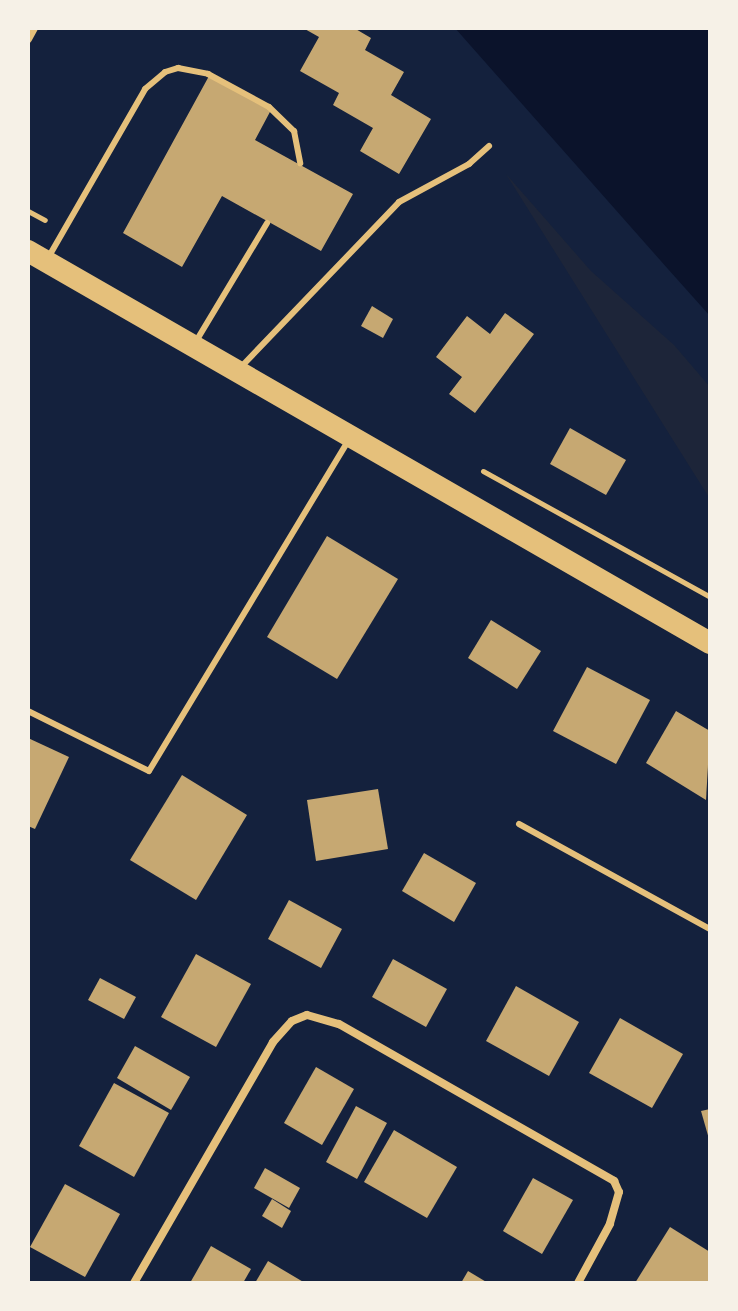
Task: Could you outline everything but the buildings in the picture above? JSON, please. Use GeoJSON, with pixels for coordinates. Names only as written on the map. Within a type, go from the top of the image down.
{"type":"FeatureCollection","features":[{"type":"Feature","properties":{"kind":"highway"},"geometry":{"type":"LineString","coordinates":[[37,256],[710,643]]}},
{"type":"Feature","properties":{"kind":"street"},"geometry":{"type":"LineString","coordinates":[[28,39],[34,28]]}},
{"type":"Feature","properties":{"kind":"street"},"geometry":{"type":"LineString","coordinates":[[134,1283],[273,1042],[292,1021],[307,1015],[339,1024],[614,1181],[619,1192],[610,1224],[578,1283]]}},
{"type":"Feature","properties":{"kind":"lane"},"geometry":{"type":"LineString","coordinates":[[37,256],[145,89],[165,72],[191,68],[269,107],[294,131],[300,163]]}},
{"type":"Feature","properties":{"kind":"lane"},"geometry":{"type":"LineString","coordinates":[[239,370],[399,202],[469,164],[489,146]]}},
{"type":"Feature","properties":{"kind":"lane"},"geometry":{"type":"LineString","coordinates":[[194,345],[267,223]]}},
{"type":"Feature","properties":{"kind":"lane"},"geometry":{"type":"LineString","coordinates":[[28,711],[149,771],[351,435]]}},
{"type":"Feature","properties":{"kind":"lane"},"geometry":{"type":"LineString","coordinates":[[519,824],[710,929]]}},
{"type":"Feature","properties":{"kind":"shaded area"},"geometry":{"type":"Polygon","coordinates":[[[455,28],[710,28],[710,316],[668,269],[455,28]]]}},
{"type":"Feature","properties":{"kind":"shaded area"},"geometry":{"type":"Polygon","coordinates":[[[506,174],[591,271],[674,345],[710,387],[710,499],[506,174]]]}}]}
